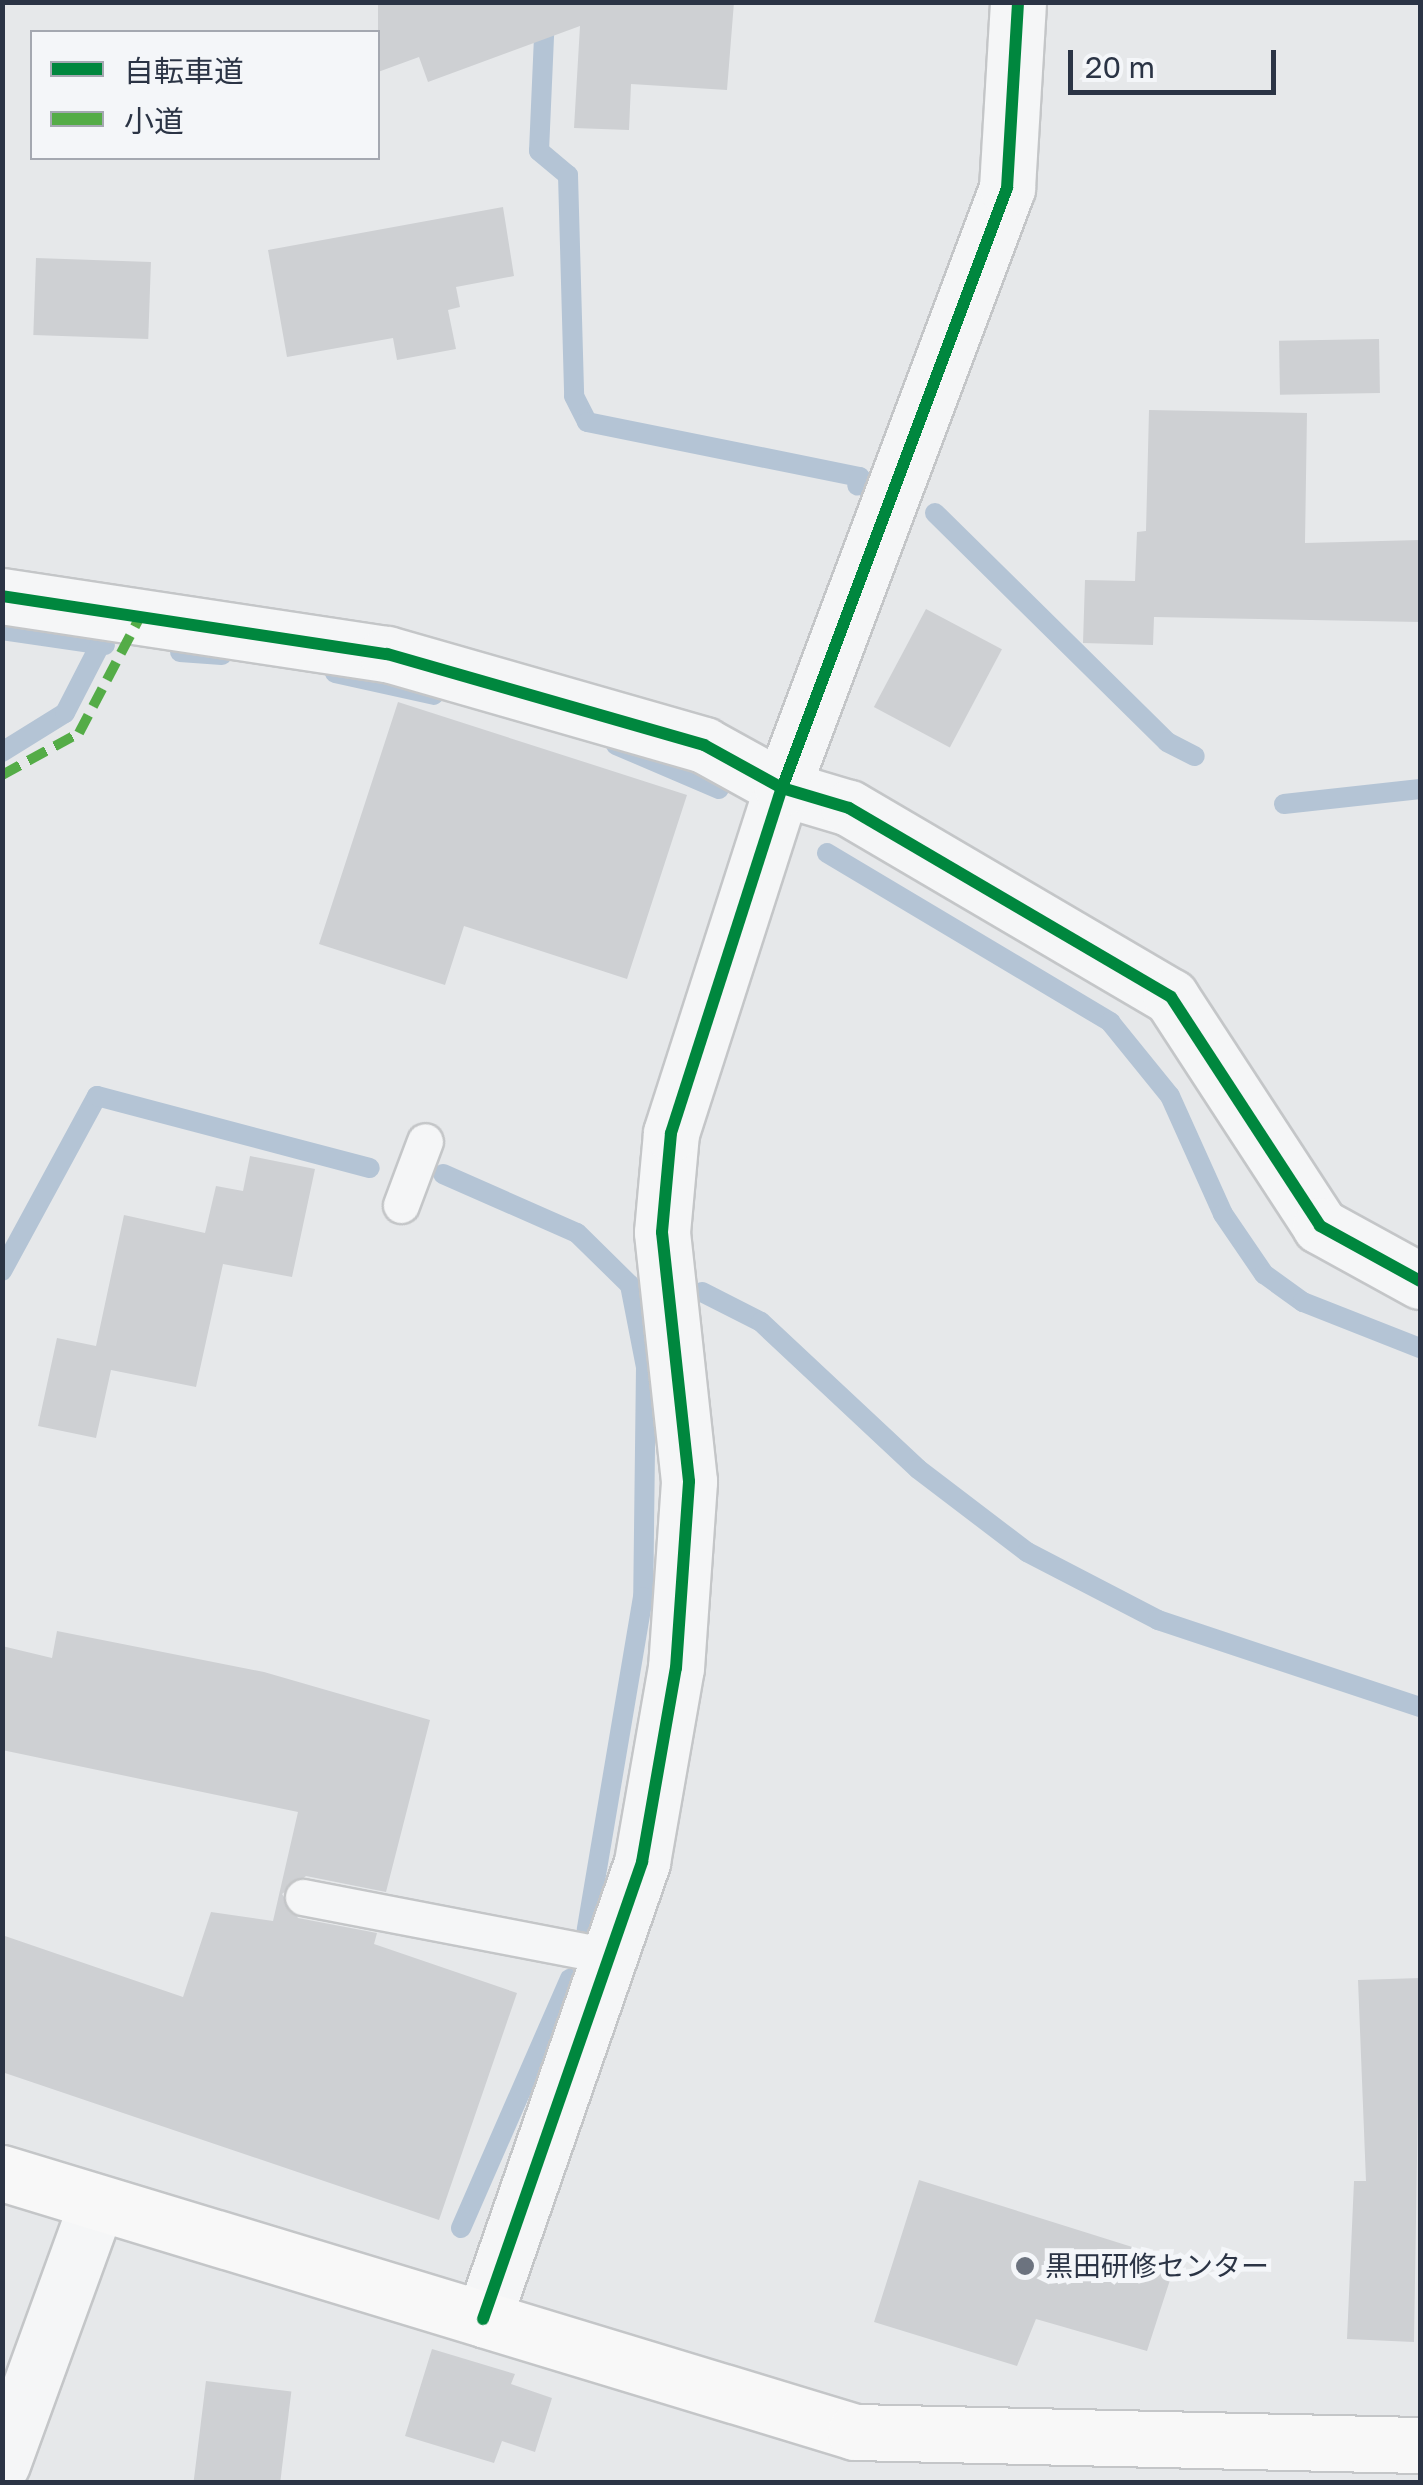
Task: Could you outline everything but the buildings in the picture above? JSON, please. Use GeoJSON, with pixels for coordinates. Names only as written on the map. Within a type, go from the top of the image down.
{"type":"FeatureCollection","features":[{"type":"Feature","properties":{"kind":"street"},"geometry":{"type":"LineString","coordinates":[[483,2319],[642,1862],[676,1668],[689,1481],[662,1232],[671,1133],[782,788],[1007,188],[1018,2]]}},
{"type":"Feature","properties":{"kind":"street"},"geometry":{"type":"LineString","coordinates":[[2,596],[387,654],[704,744],[782,788],[849,808],[1171,997],[1320,1226],[1420,1281]]}},
{"type":"Feature","properties":{"kind":"street"},"geometry":{"type":"LineString","coordinates":[[2,2173],[856,2432],[1420,2446]]}},
{"type":"Feature","properties":{"kind":"street"},"geometry":{"type":"LineString","coordinates":[[2,2464],[96,2203]]}},
{"type":"Feature","properties":{"kind":"lane"},"geometry":{"type":"LineString","coordinates":[[401,1205],[425,1141]]}},
{"type":"Feature","properties":{"kind":"lane"},"geometry":{"type":"LineString","coordinates":[[303,1897],[608,1956]]}},
{"type":"Feature","properties":{"kind":"waterway"},"geometry":{"type":"LineString","coordinates":[[545,14],[539,151],[568,175],[574,396],[587,422],[860,477],[857,486]]}},
{"type":"Feature","properties":{"kind":"waterway"},"geometry":{"type":"LineString","coordinates":[[935,513],[1167,742],[1195,756]]}},
{"type":"Feature","properties":{"kind":"waterway"},"geometry":{"type":"LineString","coordinates":[[2,630],[105,645]]}},
{"type":"Feature","properties":{"kind":"waterway"},"geometry":{"type":"LineString","coordinates":[[2,752],[65,713],[100,645]]}},
{"type":"Feature","properties":{"kind":"waterway"},"geometry":{"type":"LineString","coordinates":[[180,652],[222,655]]}},
{"type":"Feature","properties":{"kind":"waterway"},"geometry":{"type":"LineString","coordinates":[[335,673],[434,695]]}},
{"type":"Feature","properties":{"kind":"waterway"},"geometry":{"type":"LineString","coordinates":[[616,745],[719,789]]}},
{"type":"Feature","properties":{"kind":"waterway"},"geometry":{"type":"LineString","coordinates":[[1284,804],[1420,789]]}},
{"type":"Feature","properties":{"kind":"waterway"},"geometry":{"type":"LineString","coordinates":[[827,853],[1110,1022],[1170,1096],[1223,1214],[1264,1274],[1303,1302],[1420,1348]]}},
{"type":"Feature","properties":{"kind":"waterway"},"geometry":{"type":"LineString","coordinates":[[2,1271],[97,1096],[370,1168]]}},
{"type":"Feature","properties":{"kind":"waterway"},"geometry":{"type":"LineString","coordinates":[[443,1174],[577,1233],[630,1285],[646,1367],[643,1597],[587,1929]]}},
{"type":"Feature","properties":{"kind":"waterway"},"geometry":{"type":"LineString","coordinates":[[702,1292],[761,1322],[918,1469],[1027,1552],[1158,1620],[1420,1707]]}},
{"type":"Feature","properties":{"kind":"waterway"},"geometry":{"type":"LineString","coordinates":[[461,2228],[570,1979]]}},
{"type":"Feature","properties":{"kind":"marked path"},"geometry":{"type":"LineString","coordinates":[[2,775],[79,733],[140,617]]}},
{"type":"Feature","properties":{"kind":"cycle path"},"geometry":{"type":"LineString","coordinates":[[483,2319],[642,1862],[676,1668],[689,1481],[662,1232],[671,1133],[782,788],[1007,188],[1018,2]]}},
{"type":"Feature","properties":{"kind":"cycle path"},"geometry":{"type":"LineString","coordinates":[[2,596],[387,654],[704,745],[782,788],[849,808],[1171,997],[1320,1226],[1420,1281]]}},
{"type":"Feature","properties":{"kind":"place","name":"黒田研修センター"},"geometry":{"type":"Point","coordinates":[1025,2266]}}]}
